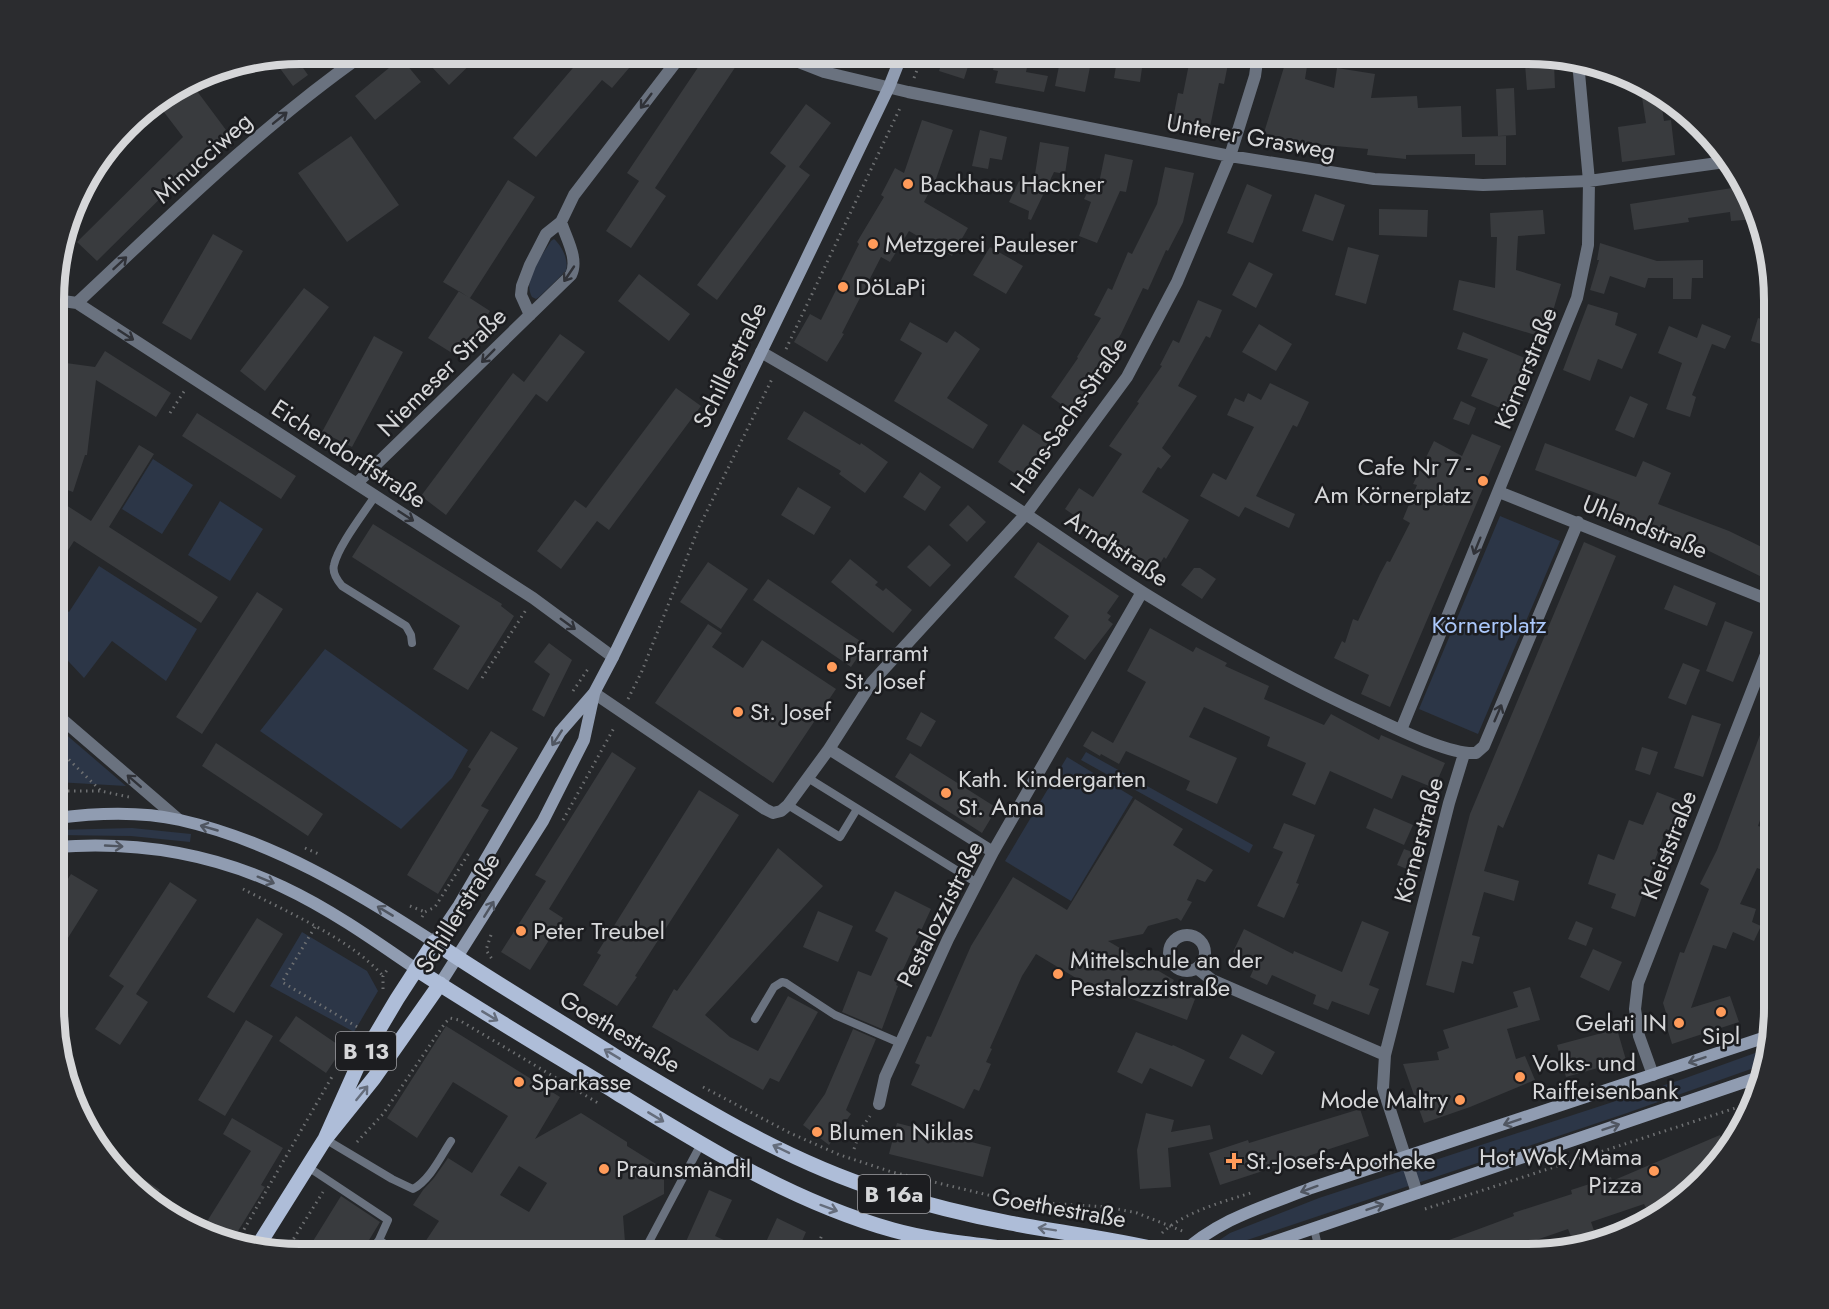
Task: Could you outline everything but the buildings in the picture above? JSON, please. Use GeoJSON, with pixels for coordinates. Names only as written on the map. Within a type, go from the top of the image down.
{"type":"FeatureCollection","features":[{"type":"Feature","properties":{"kind":"main road","name":"Schillerstraße"},"geometry":{"type":"LineString","coordinates":[[261,1241],[325,1139],[359,1063],[416,969],[459,905],[560,732],[594,693],[761,352],[898,64]]}},
{"type":"Feature","properties":{"kind":"main road","name":"Schillerstraße"},"geometry":{"type":"LineString","coordinates":[[325,1139],[374,1078],[458,958],[543,821],[584,740],[594,693]]}},
{"type":"Feature","properties":{"kind":"main road","name":"Goethestraße"},"geometry":{"type":"LineString","coordinates":[[64,818],[131,814],[178,819],[274,850],[319,872],[698,1106],[793,1156],[883,1191],[1010,1223],[1131,1244]]}},
{"type":"Feature","properties":{"kind":"main road","name":"Goethestraße"},"geometry":{"type":"LineString","coordinates":[[64,846],[86,844],[153,848],[228,865],[284,887],[341,920],[440,984],[700,1144],[753,1173],[823,1207],[892,1230],[963,1244]]}},
{"type":"Feature","properties":{"kind":"main road"},"geometry":{"type":"LineString","coordinates":[[1192,1244],[1198,1238],[1240,1215],[1311,1188],[1762,1038]]}},
{"type":"Feature","properties":{"kind":"main road"},"geometry":{"type":"LineString","coordinates":[[1268,1244],[1753,1079]]}},
{"type":"Feature","properties":{"kind":"main road"},"geometry":{"type":"LineString","coordinates":[[1277,1244],[1280,1240]]}},
{"type":"Feature","properties":{"kind":"street","name":"Minucciweg"},"geometry":{"type":"LineString","coordinates":[[77,303],[236,154],[350,64]]}},
{"type":"Feature","properties":{"kind":"street","name":"Niemeser Straße"},"geometry":{"type":"LineString","coordinates":[[530,315],[521,296],[522,286],[546,234],[561,222],[574,195],[673,64]]}},
{"type":"Feature","properties":{"kind":"street","name":"Unterer Grasweg"},"geometry":{"type":"LineString","coordinates":[[804,64],[824,72],[908,92],[1230,156],[1374,179],[1483,185],[1589,181],[1720,163]]}},
{"type":"Feature","properties":{"kind":"street","name":"Hans-Sachs-Straße"},"geometry":{"type":"LineString","coordinates":[[829,749],[872,682],[1026,514],[1127,377],[1177,282],[1230,156],[1257,64]]}},
{"type":"Feature","properties":{"kind":"street","name":"Körnerstraße"},"geometry":{"type":"LineString","coordinates":[[1401,730],[1577,298],[1588,245],[1589,181],[1579,70]]}},
{"type":"Feature","properties":{"kind":"street","name":"Niemeser Straße"},"geometry":{"type":"LineString","coordinates":[[357,483],[571,275],[574,270],[573,257],[561,222]]}},
{"type":"Feature","properties":{"kind":"street","name":"Eichendorffstraße"},"geometry":{"type":"LineString","coordinates":[[64,301],[77,303],[357,483],[533,598],[613,657]]}},
{"type":"Feature","properties":{"kind":"street","name":"Arndtstraße"},"geometry":{"type":"LineString","coordinates":[[761,352],[878,420],[1026,514],[1142,592],[1227,644],[1340,703],[1464,754]]}},
{"type":"Feature","properties":{"kind":"street","name":"Uhlandstraße"},"geometry":{"type":"LineString","coordinates":[[1499,492],[1764,598]]}},
{"type":"Feature","properties":{"kind":"street","name":"Körnerstraße"},"geometry":{"type":"LineString","coordinates":[[1417,1193],[1383,1088],[1385,1055],[1449,803],[1464,754],[1476,753],[1484,746],[1578,522]]}},
{"type":"Feature","properties":{"kind":"street","name":"Pestalozzistraße"},"geometry":{"type":"LineString","coordinates":[[879,1104],[885,1077],[948,939],[993,852],[1142,592]]}},
{"type":"Feature","properties":{"kind":"street","name":"Kleiststraße"},"geometry":{"type":"LineString","coordinates":[[1653,1075],[1639,1036],[1635,1009],[1638,984],[1764,660]]}},
{"type":"Feature","properties":{"kind":"street"},"geometry":{"type":"LineString","coordinates":[[594,693],[773,813],[781,811],[788,805],[829,749],[993,852]]}},
{"type":"Feature","properties":{"kind":"street"},"geometry":{"type":"LineString","coordinates":[[64,721],[178,819]]}},
{"type":"Feature","properties":{"kind":"street"},"geometry":{"type":"LineString","coordinates":[[1198,969],[1212,980],[1385,1055]]}},
{"type":"Feature","properties":{"kind":"lane"},"geometry":{"type":"LineString","coordinates":[[375,496],[333,566],[342,586],[406,626],[412,643]]}},
{"type":"Feature","properties":{"kind":"lane"},"geometry":{"type":"LineString","coordinates":[[808,778],[977,883]]}},
{"type":"Feature","properties":{"kind":"lane"},"geometry":{"type":"LineString","coordinates":[[788,805],[840,837],[857,809]]}},
{"type":"Feature","properties":{"kind":"lane"},"geometry":{"type":"LineString","coordinates":[[755,1019],[774,987],[782,982],[835,1015],[900,1043]]}},
{"type":"Feature","properties":{"kind":"lane"},"geometry":{"type":"LineString","coordinates":[[325,1139],[413,1189],[430,1171],[451,1141]]}},
{"type":"Feature","properties":{"kind":"lane"},"geometry":{"type":"LineString","coordinates":[[648,1244],[700,1144]]}},
{"type":"Feature","properties":{"kind":"lane"},"geometry":{"type":"LineString","coordinates":[[308,1167],[388,1220],[376,1244]]}},
{"type":"Feature","properties":{"kind":"lane"},"geometry":{"type":"LineString","coordinates":[[1314,1228],[1318,1243]]}},
{"type":"Feature","properties":{"kind":"lane"},"geometry":{"type":"LineString","coordinates":[[379,1240],[385,1244]]}},
{"type":"Feature","properties":{"kind":"path"},"geometry":{"type":"LineString","coordinates":[[558,827],[577,797],[642,671],[699,527],[908,92],[919,64]]}},
{"type":"Feature","properties":{"kind":"path"},"geometry":{"type":"LineString","coordinates":[[170,413],[193,378]]}},
{"type":"Feature","properties":{"kind":"path"},"geometry":{"type":"LineString","coordinates":[[482,678],[533,598]]}},
{"type":"Feature","properties":{"kind":"path"},"geometry":{"type":"LineString","coordinates":[[64,755],[101,792]]}},
{"type":"Feature","properties":{"kind":"path"},"geometry":{"type":"LineString","coordinates":[[243,889],[315,927],[370,961],[383,976],[383,992]]}},
{"type":"Feature","properties":{"kind":"path"},"geometry":{"type":"LineString","coordinates":[[425,912],[435,907]]}},
{"type":"Feature","properties":{"kind":"path"},"geometry":{"type":"LineString","coordinates":[[315,927],[282,982],[361,1029]]}},
{"type":"Feature","properties":{"kind":"path"},"geometry":{"type":"LineString","coordinates":[[492,959],[486,950],[495,927]]}},
{"type":"Feature","properties":{"kind":"path"},"geometry":{"type":"LineString","coordinates":[[349,1153],[383,1114],[445,1023],[450,1018],[459,1020]]}},
{"type":"Feature","properties":{"kind":"path"},"geometry":{"type":"LineString","coordinates":[[240,1236],[337,1070]]}},
{"type":"Feature","properties":{"kind":"path"},"geometry":{"type":"LineString","coordinates":[[699,1085],[790,1133],[840,1155],[892,1172],[1013,1201],[1108,1207],[1137,1213]]}},
{"type":"Feature","properties":{"kind":"path"},"geometry":{"type":"LineString","coordinates":[[1419,1210],[1744,1105]]}},
{"type":"Feature","properties":{"kind":"path"},"geometry":{"type":"LineString","coordinates":[[854,1149],[861,1129]]}},
{"type":"Feature","properties":{"kind":"path"},"geometry":{"type":"LineString","coordinates":[[290,1244],[330,1181]]}},
{"type":"Feature","properties":{"kind":"path"},"geometry":{"type":"LineString","coordinates":[[818,1244],[822,1235]]}},
{"type":"Feature","properties":{"kind":"green space"},"geometry":{"type":"Polygon","coordinates":[[[554,239],[560,245],[567,262],[566,271],[536,299],[532,297],[530,290],[531,275],[554,239]]]}},
{"type":"Feature","properties":{"kind":"green space"},"geometry":{"type":"Polygon","coordinates":[[[153,459],[193,485],[162,534],[122,509],[153,459]]]}},
{"type":"Feature","properties":{"kind":"green space"},"geometry":{"type":"Polygon","coordinates":[[[220,501],[263,529],[230,581],[188,555],[220,501]]]}},
{"type":"Feature","properties":{"kind":"green space","name":"Körnerplatz"},"geometry":{"type":"Polygon","coordinates":[[[1500,516],[1560,541],[1478,734],[1419,709],[1500,516]]]}},
{"type":"Feature","properties":{"kind":"green space"},"geometry":{"type":"Polygon","coordinates":[[[99,566],[197,629],[166,681],[112,641],[84,678],[64,657],[64,609],[69,612],[99,566]]]}},
{"type":"Feature","properties":{"kind":"green space"},"geometry":{"type":"Polygon","coordinates":[[[325,649],[468,750],[452,778],[401,829],[260,731],[325,649]]]}},
{"type":"Feature","properties":{"kind":"green space"},"geometry":{"type":"Polygon","coordinates":[[[64,733],[126,786],[64,782],[64,733]]]}},
{"type":"Feature","properties":{"kind":"green space"},"geometry":{"type":"Polygon","coordinates":[[[1086,752],[1253,845],[1249,853],[1081,760],[1086,752]]]}},
{"type":"Feature","properties":{"kind":"green space"},"geometry":{"type":"Polygon","coordinates":[[[1067,757],[1133,797],[1071,901],[1005,861],[1067,757]]]}},
{"type":"Feature","properties":{"kind":"green space"},"geometry":{"type":"Polygon","coordinates":[[[132,828],[191,834],[190,842],[131,836],[64,835],[64,830],[132,828]]]}},
{"type":"Feature","properties":{"kind":"green space"},"geometry":{"type":"Polygon","coordinates":[[[302,932],[367,971],[378,991],[354,1032],[270,986],[302,932]]]}},
{"type":"Feature","properties":{"kind":"green space"},"geometry":{"type":"Polygon","coordinates":[[[1760,1051],[1757,1067],[1627,1113],[1235,1244],[1222,1244],[1218,1241],[1230,1233],[1319,1198],[1683,1079],[1760,1051]]]}},
{"type":"Feature","properties":{"kind":"place","name":"Backhaus Hackner"},"geometry":{"type":"Point","coordinates":[908,184]}},
{"type":"Feature","properties":{"kind":"place","name":"Metzgerei Pauleser"},"geometry":{"type":"Point","coordinates":[873,244]}},
{"type":"Feature","properties":{"kind":"place","name":"DöLaPi"},"geometry":{"type":"Point","coordinates":[843,287]}},
{"type":"Feature","properties":{"kind":"place","name":"Cafe Nr 7 - Am Körnerplatz"},"geometry":{"type":"Point","coordinates":[1483,481]}},
{"type":"Feature","properties":{"kind":"place","name":"Pfarramt St. Josef"},"geometry":{"type":"Point","coordinates":[832,667]}},
{"type":"Feature","properties":{"kind":"place","name":"St. Josef"},"geometry":{"type":"Point","coordinates":[738,712]}},
{"type":"Feature","properties":{"kind":"place","name":"Kath. Kindergarten St. Anna"},"geometry":{"type":"Point","coordinates":[946,793]}},
{"type":"Feature","properties":{"kind":"place","name":"Peter Treubel"},"geometry":{"type":"Point","coordinates":[521,931]}},
{"type":"Feature","properties":{"kind":"place","name":"Mittelschule an der Pestalozzistraße"},"geometry":{"type":"Point","coordinates":[1058,974]}},
{"type":"Feature","properties":{"kind":"place","name":"Sipl"},"geometry":{"type":"Point","coordinates":[1721,1012]}},
{"type":"Feature","properties":{"kind":"place","name":"Gelati IN"},"geometry":{"type":"Point","coordinates":[1679,1023]}},
{"type":"Feature","properties":{"kind":"place","name":"Volks- und Raiffeisenbank"},"geometry":{"type":"Point","coordinates":[1520,1077]}},
{"type":"Feature","properties":{"kind":"place","name":"Sparkasse"},"geometry":{"type":"Point","coordinates":[519,1082]}},
{"type":"Feature","properties":{"kind":"place","name":"Mode Maltry"},"geometry":{"type":"Point","coordinates":[1460,1100]}},
{"type":"Feature","properties":{"kind":"place","name":"Blumen Niklas"},"geometry":{"type":"Point","coordinates":[817,1132]}},
{"type":"Feature","properties":{"kind":"place","name":"St.-Josefs-Apotheke"},"geometry":{"type":"Point","coordinates":[1234,1161]}},
{"type":"Feature","properties":{"kind":"place","name":"Praunsmändtl"},"geometry":{"type":"Point","coordinates":[604,1169]}},
{"type":"Feature","properties":{"kind":"place","name":"Hot Wok/Mama Pizza"},"geometry":{"type":"Point","coordinates":[1654,1171]}}]}
